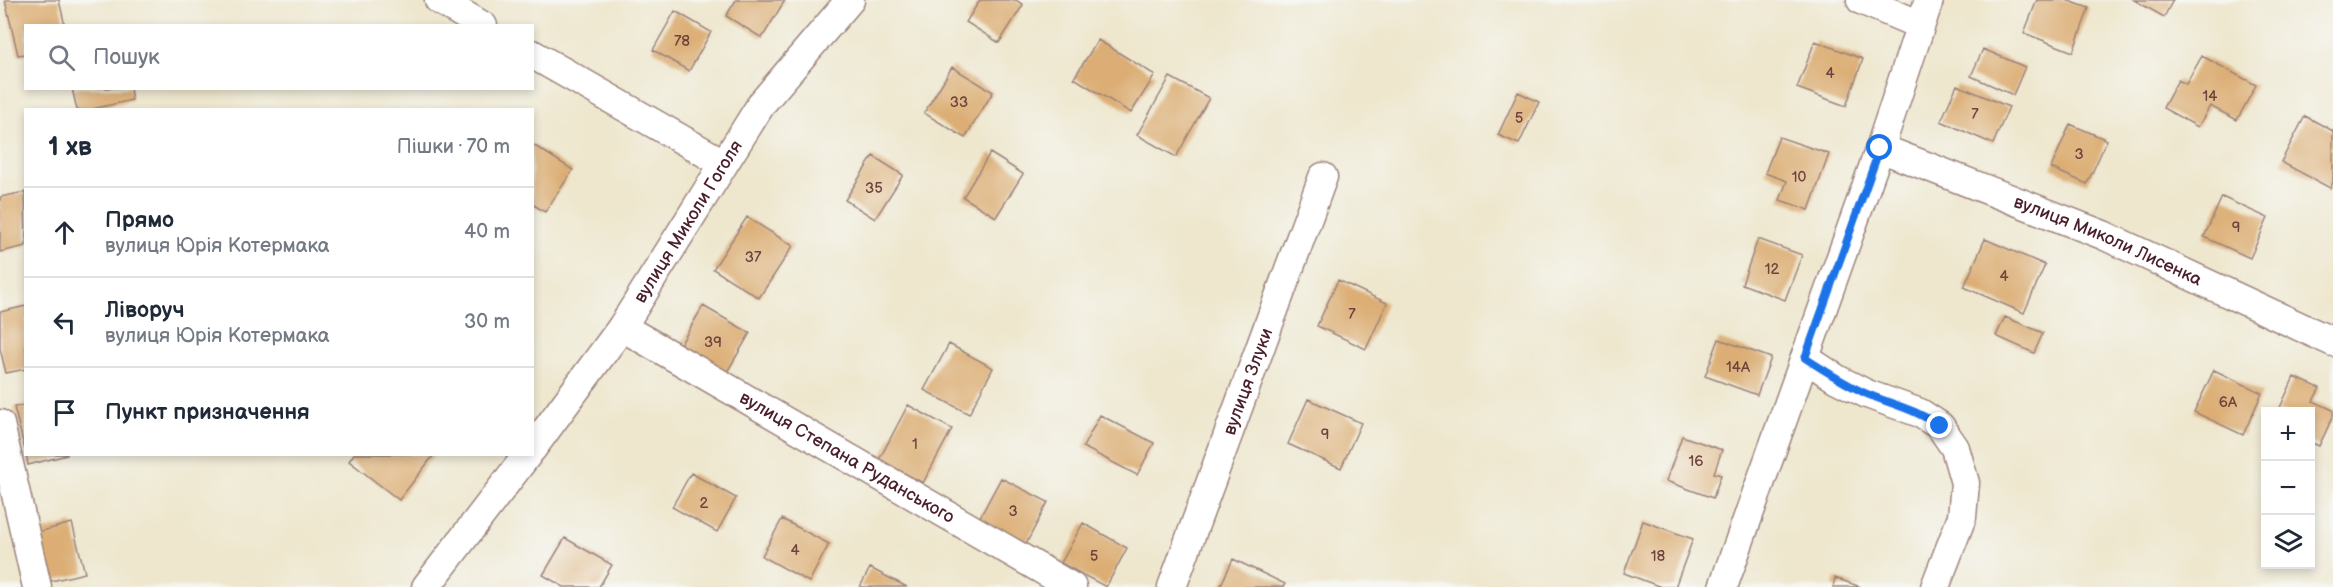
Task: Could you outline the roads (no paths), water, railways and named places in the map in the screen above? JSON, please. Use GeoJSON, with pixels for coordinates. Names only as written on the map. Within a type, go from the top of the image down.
{"type":"FeatureCollection","features":[{"type":"Feature","properties":{"kind":"street"},"geometry":{"type":"LineString","coordinates":[[439,0],[480,24]]}},
{"type":"Feature","properties":{"kind":"street","name":"вулиця Миколи Гоголя"},"geometry":{"type":"LineString","coordinates":[[534,445],[622,327],[762,103],[850,0]]}},
{"type":"Feature","properties":{"kind":"street"},"geometry":{"type":"LineString","coordinates":[[1723,587],[1880,148],[1925,13],[1861,0]]}},
{"type":"Feature","properties":{"kind":"street"},"geometry":{"type":"LineString","coordinates":[[534,55],[723,163]]}},
{"type":"Feature","properties":{"kind":"street","name":"вулиця Миколи Лисенка"},"geometry":{"type":"LineString","coordinates":[[1880,148],[2103,236],[2333,342]]}},
{"type":"Feature","properties":{"kind":"street","name":"вулиця Злуки"},"geometry":{"type":"LineString","coordinates":[[1172,587],[1323,177]]}},
{"type":"Feature","properties":{"kind":"street","name":"вулиця Степана Руданського"},"geometry":{"type":"LineString","coordinates":[[622,327],[1072,587]]}},
{"type":"Feature","properties":{"kind":"street"},"geometry":{"type":"LineString","coordinates":[[1805,358],[1837,379],[1867,394],[1920,413],[1940,426],[1955,448],[1965,483],[1962,518],[1935,587]]}},
{"type":"Feature","properties":{"kind":"street"},"geometry":{"type":"LineString","coordinates":[[0,424],[37,587]]}},
{"type":"Feature","properties":{"kind":"street"},"geometry":{"type":"LineString","coordinates":[[426,587],[526,456]]}}]}
